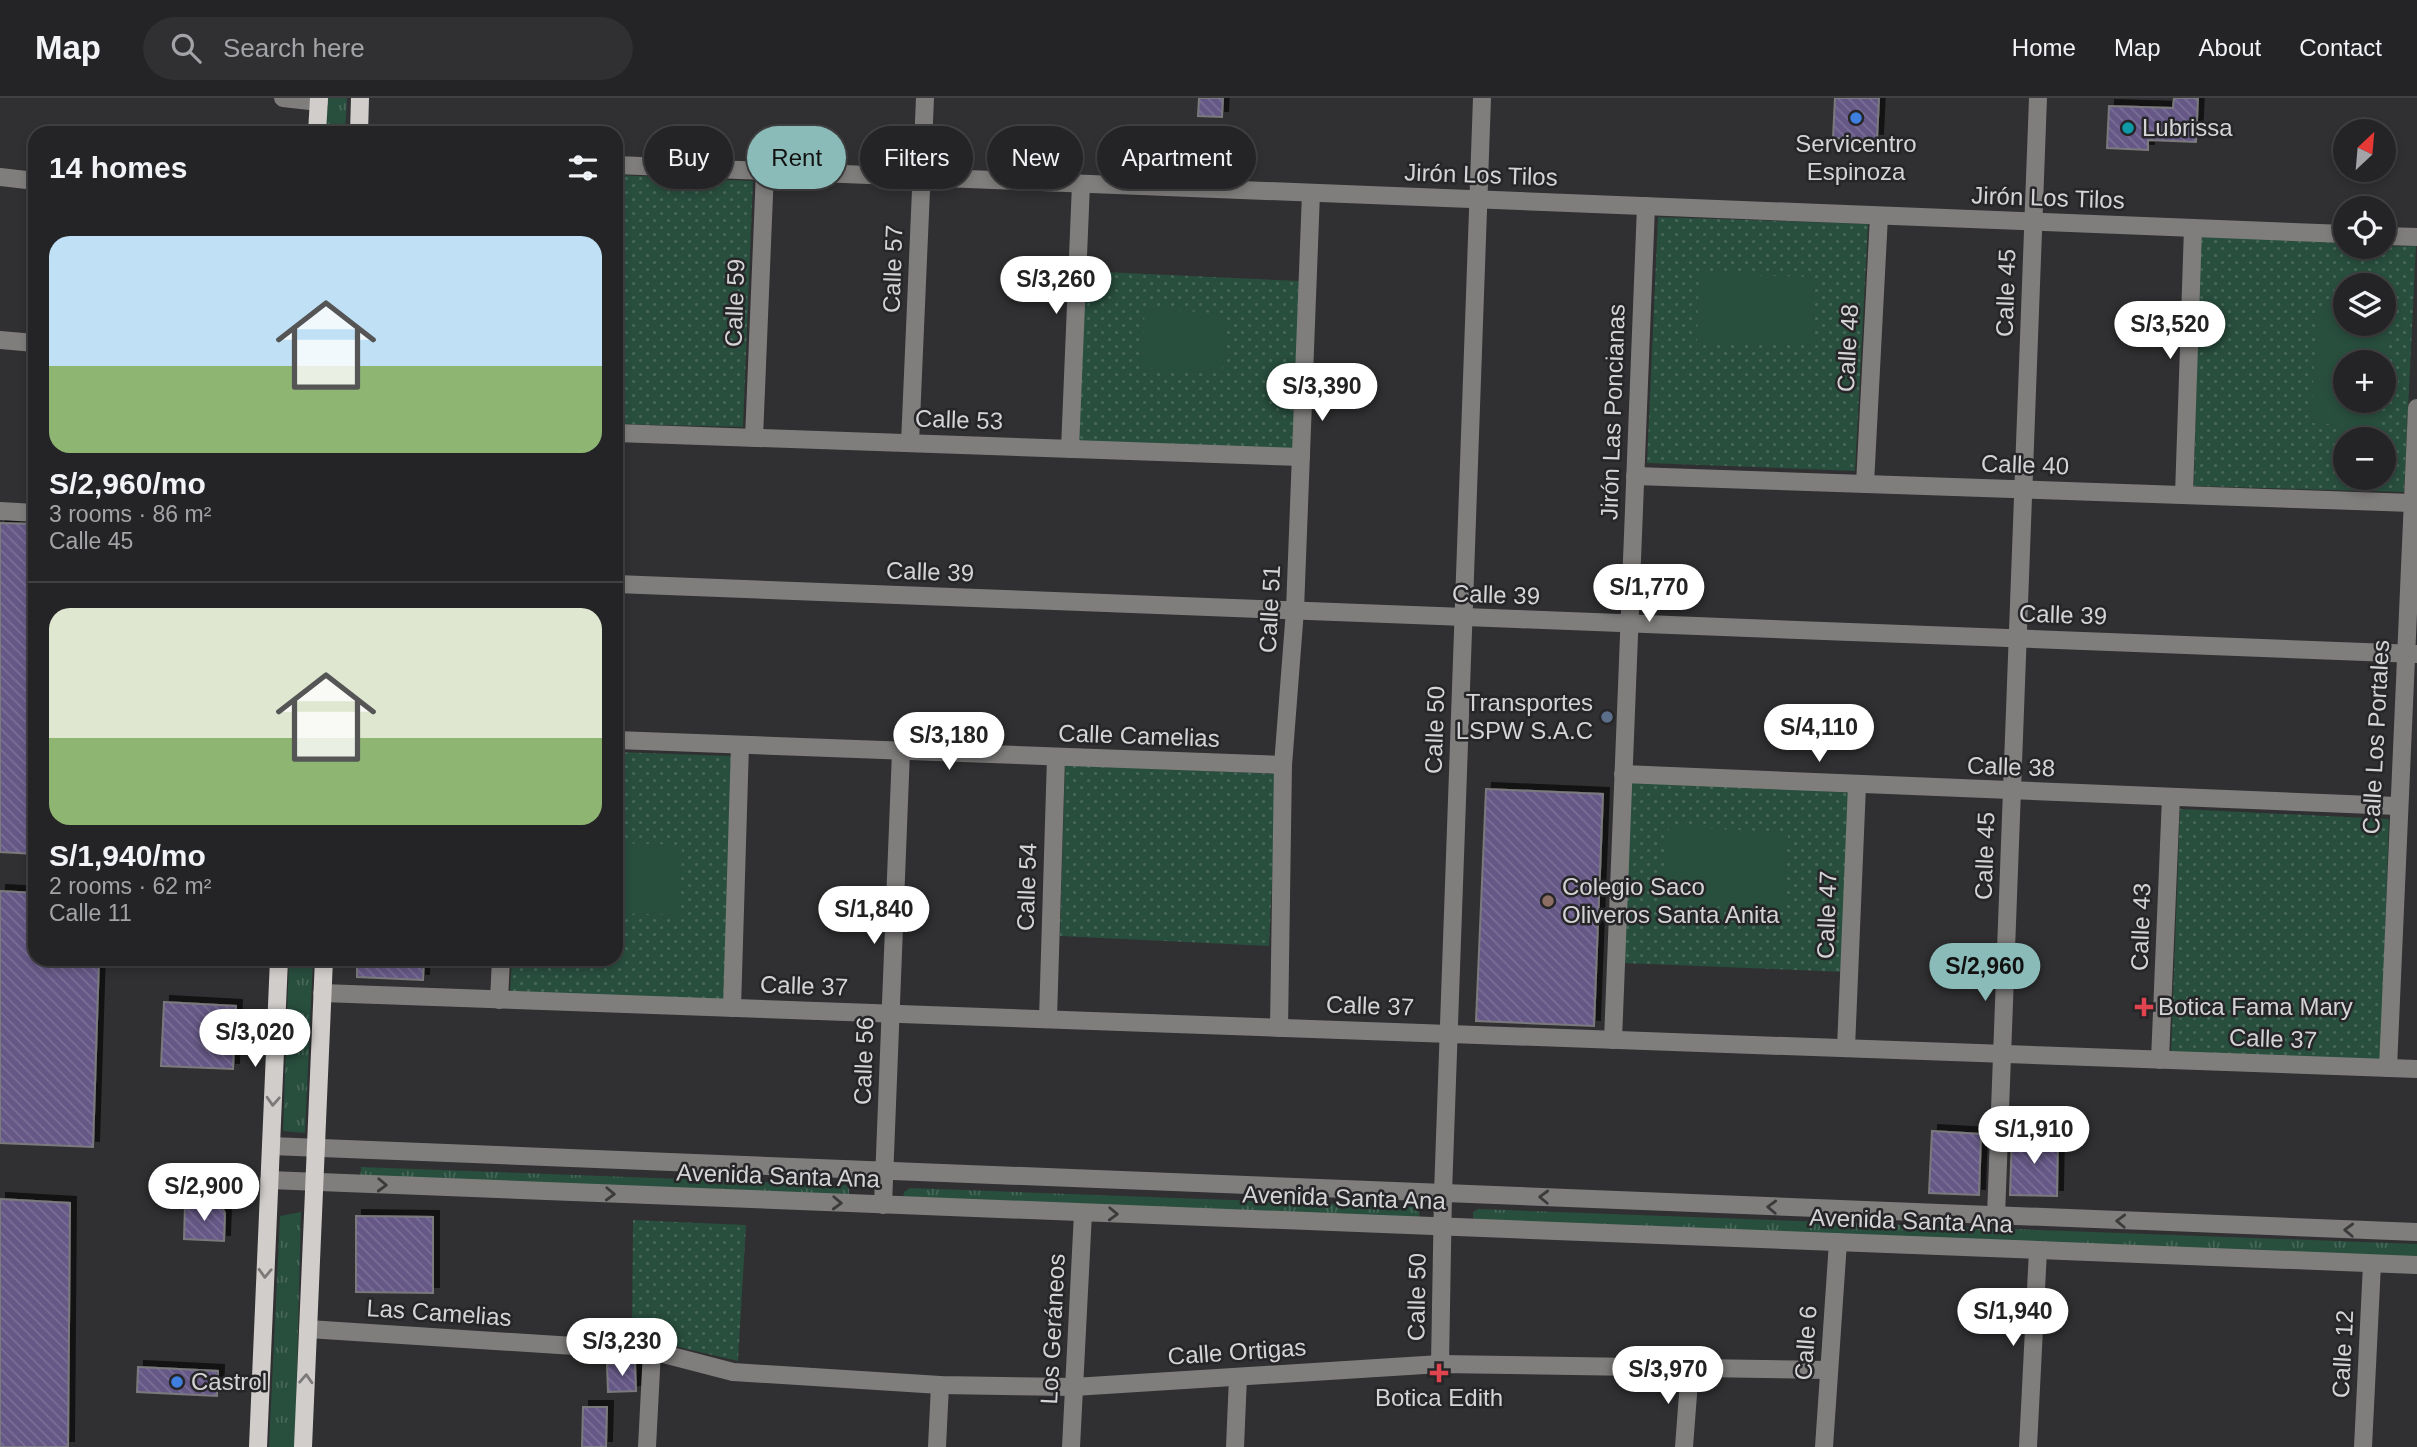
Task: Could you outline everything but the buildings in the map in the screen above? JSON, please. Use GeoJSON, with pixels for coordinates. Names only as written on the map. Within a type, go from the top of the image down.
{"type":"FeatureCollection","features":[{"type":"Feature","properties":{"kind":"main road"},"geometry":{"type":"LineString","coordinates":[[359,126],[360,98]]}},
{"type":"Feature","properties":{"kind":"main road"},"geometry":{"type":"LineString","coordinates":[[317,126],[319,100]]}},
{"type":"Feature","properties":{"kind":"main road"},"geometry":{"type":"LineString","coordinates":[[258,1447],[279,966]]}},
{"type":"Feature","properties":{"kind":"main road"},"geometry":{"type":"LineString","coordinates":[[303,1447],[324,966]]}},
{"type":"Feature","properties":{"kind":"street"},"geometry":{"type":"LineString","coordinates":[[283,98],[319,100]]}},
{"type":"Feature","properties":{"kind":"street","name":"Calle 57"},"geometry":{"type":"LineString","coordinates":[[924,126],[925,98]]}},
{"type":"Feature","properties":{"kind":"street","name":"Calle 50"},"geometry":{"type":"LineString","coordinates":[[1440,1364],[1448,1034],[1482,98]]}},
{"type":"Feature","properties":{"kind":"street","name":"Calle 45"},"geometry":{"type":"LineString","coordinates":[[1996,1216],[2038,98]]}},
{"type":"Feature","properties":{"kind":"street","name":"Jirón Los Tilos"},"geometry":{"type":"LineString","coordinates":[[623,165],[747,170]]}},
{"type":"Feature","properties":{"kind":"street"},"geometry":{"type":"LineString","coordinates":[[0,177],[28,180]]}},
{"type":"Feature","properties":{"kind":"street","name":"Jirón Los Tilos"},"geometry":{"type":"LineString","coordinates":[[1083,184],[2333,234]]}},
{"type":"Feature","properties":{"kind":"street","name":"Calle 59"},"geometry":{"type":"LineString","coordinates":[[754,438],[764,189]]}},
{"type":"Feature","properties":{"kind":"street","name":"Calle 57"},"geometry":{"type":"LineString","coordinates":[[910,443],[921,189]]}},
{"type":"Feature","properties":{"kind":"street"},"geometry":{"type":"LineString","coordinates":[[1070,449],[1081,189]]}},
{"type":"Feature","properties":{"kind":"street","name":"Calle 51"},"geometry":{"type":"LineString","coordinates":[[1279,1028],[1283,765],[1295,610],[1311,193]]}},
{"type":"Feature","properties":{"kind":"street","name":"Jirón Las Poncianas"},"geometry":{"type":"LineString","coordinates":[[1613,1040],[1646,206]]}},
{"type":"Feature","properties":{"kind":"street","name":"Calle 48"},"geometry":{"type":"LineString","coordinates":[[1865,484],[1879,216]]}},
{"type":"Feature","properties":{"kind":"street"},"geometry":{"type":"LineString","coordinates":[[2184,495],[2193,228]]}},
{"type":"Feature","properties":{"kind":"street"},"geometry":{"type":"LineString","coordinates":[[2396,236],[2417,237]]}},
{"type":"Feature","properties":{"kind":"street"},"geometry":{"type":"LineString","coordinates":[[0,340],[28,342]]}},
{"type":"Feature","properties":{"kind":"street","name":"Calle Los Portales"},"geometry":{"type":"LineString","coordinates":[[2388,1068],[2397,806],[2411,653],[2417,408]]}},
{"type":"Feature","properties":{"kind":"street","name":"Calle 53"},"geometry":{"type":"LineString","coordinates":[[623,433],[1301,457]]}},
{"type":"Feature","properties":{"kind":"street","name":"Calle 40"},"geometry":{"type":"LineString","coordinates":[[1635,475],[2413,503]]}},
{"type":"Feature","properties":{"kind":"street"},"geometry":{"type":"LineString","coordinates":[[0,511],[28,513]]}},
{"type":"Feature","properties":{"kind":"street","name":"Calle 39"},"geometry":{"type":"LineString","coordinates":[[623,584],[1295,610],[1464,620],[1629,623],[2411,653]]}},
{"type":"Feature","properties":{"kind":"street","name":"Calle Camelias"},"geometry":{"type":"LineString","coordinates":[[623,740],[1283,765]]}},
{"type":"Feature","properties":{"kind":"street"},"geometry":{"type":"LineString","coordinates":[[732,1008],[740,745]]}},
{"type":"Feature","properties":{"kind":"street","name":"Calle 56"},"geometry":{"type":"LineString","coordinates":[[883,1205],[901,751]]}},
{"type":"Feature","properties":{"kind":"street","name":"Calle 54"},"geometry":{"type":"LineString","coordinates":[[1048,1020],[1056,757]]}},
{"type":"Feature","properties":{"kind":"street","name":"Calle 38"},"geometry":{"type":"LineString","coordinates":[[1623,774],[2397,806]]}},
{"type":"Feature","properties":{"kind":"street","name":"Calle 47"},"geometry":{"type":"LineString","coordinates":[[1846,1048],[1857,785]]}},
{"type":"Feature","properties":{"kind":"street","name":"Calle 43"},"geometry":{"type":"LineString","coordinates":[[2160,1060],[2171,797]]}},
{"type":"Feature","properties":{"kind":"street"},"geometry":{"type":"LineString","coordinates":[[499,1000],[501,966]]}},
{"type":"Feature","properties":{"kind":"street","name":"Calle 37"},"geometry":{"type":"LineString","coordinates":[[322,993],[2417,1069]]}},
{"type":"Feature","properties":{"kind":"street","name":"Avenida Santa Ana"},"geometry":{"type":"LineString","coordinates":[[271,1146],[2417,1232]]}},
{"type":"Feature","properties":{"kind":"street","name":"Avenida Santa Ana"},"geometry":{"type":"LineString","coordinates":[[270,1180],[2417,1265]]}},
{"type":"Feature","properties":{"kind":"street","name":"Los Geráneos"},"geometry":{"type":"LineString","coordinates":[[1071,1447],[1083,1213]]}},
{"type":"Feature","properties":{"kind":"street","name":"Calle 6"},"geometry":{"type":"LineString","coordinates":[[1824,1447],[1838,1242]]}},
{"type":"Feature","properties":{"kind":"street"},"geometry":{"type":"LineString","coordinates":[[2028,1447],[2038,1250]]}},
{"type":"Feature","properties":{"kind":"street","name":"Calle 12"},"geometry":{"type":"LineString","coordinates":[[2363,1447],[2372,1264]]}},
{"type":"Feature","properties":{"kind":"street","name":"Las Camelias"},"geometry":{"type":"LineString","coordinates":[[307,1329],[652,1351]]}},
{"type":"Feature","properties":{"kind":"street"},"geometry":{"type":"LineString","coordinates":[[647,1447],[652,1351]]}},
{"type":"Feature","properties":{"kind":"street","name":"Calle Ortigas"},"geometry":{"type":"LineString","coordinates":[[652,1351],[733,1372],[940,1385],[1074,1387],[1440,1364],[1829,1370]]}},
{"type":"Feature","properties":{"kind":"street"},"geometry":{"type":"LineString","coordinates":[[1684,1447],[1690,1368]]}},
{"type":"Feature","properties":{"kind":"street"},"geometry":{"type":"LineString","coordinates":[[1235,1447],[1238,1377]]}},
{"type":"Feature","properties":{"kind":"street"},"geometry":{"type":"LineString","coordinates":[[936,1447],[940,1385]]}},
{"type":"Feature","properties":{"kind":"green space"},"geometry":{"type":"Polygon","coordinates":[[[328,98],[347,98],[345,126],[326,126],[328,98]]]}},
{"type":"Feature","properties":{"kind":"green space"},"geometry":{"type":"Polygon","coordinates":[[[623,175],[644,176],[644,189],[733,189],[733,180],[747,181],[747,189],[753,189],[743,427],[623,424],[623,175]]]}},
{"type":"Feature","properties":{"kind":"green space"},"geometry":{"type":"Polygon","coordinates":[[[1658,217],[1868,224],[1855,471],[1647,463],[1658,217]]]}},
{"type":"Feature","properties":{"kind":"green space"},"geometry":{"type":"Polygon","coordinates":[[[2200,236],[2333,242],[2333,259],[2396,259],[2396,246],[2416,246],[2404,492],[2334,490],[2396,490],[2396,427],[2333,427],[2333,490],[2194,486],[2200,236]]]}},
{"type":"Feature","properties":{"kind":"green space"},"geometry":{"type":"Polygon","coordinates":[[[1084,271],[1299,281],[1294,449],[1078,442],[1084,271]]]}},
{"type":"Feature","properties":{"kind":"green space"},"geometry":{"type":"Polygon","coordinates":[[[1699,274],[1813,277],[1812,345],[1697,342],[1699,274]]]}},
{"type":"Feature","properties":{"kind":"green space"},"geometry":{"type":"Polygon","coordinates":[[[1145,308],[1226,314],[1222,373],[1141,368],[1145,308]]]}},
{"type":"Feature","properties":{"kind":"green space"},"geometry":{"type":"Polygon","coordinates":[[[2317,308],[2333,309],[2333,336],[2386,336],[2385,350],[2333,350],[2333,413],[2382,413],[2381,427],[2311,423],[2317,308]]]}},
{"type":"Feature","properties":{"kind":"green space"},"geometry":{"type":"Polygon","coordinates":[[[623,752],[732,756],[724,1002],[510,992],[512,966],[623,966],[623,752]]]}},
{"type":"Feature","properties":{"kind":"green space"},"geometry":{"type":"Polygon","coordinates":[[[1065,765],[1277,774],[1269,946],[1060,936],[1065,765]]]}},
{"type":"Feature","properties":{"kind":"green space"},"geometry":{"type":"Polygon","coordinates":[[[1628,780],[1855,793],[1847,972],[1622,963],[1628,780]]]}},
{"type":"Feature","properties":{"kind":"green space"},"geometry":{"type":"Polygon","coordinates":[[[2180,809],[2389,819],[2381,1062],[2171,1053],[2180,809]]]}},
{"type":"Feature","properties":{"kind":"green space"},"geometry":{"type":"Polygon","coordinates":[[[1669,827],[1788,832],[1784,910],[1665,904],[1669,827]]]}},
{"type":"Feature","properties":{"kind":"green space"},"geometry":{"type":"Polygon","coordinates":[[[623,843],[682,845],[680,915],[623,913],[623,843]]]}},
{"type":"Feature","properties":{"kind":"green space"},"geometry":{"type":"Polygon","coordinates":[[[289,966],[313,966],[305,1133],[283,1131],[289,966]]]}},
{"type":"Feature","properties":{"kind":"green space"},"geometry":{"type":"Polygon","coordinates":[[[361,1167],[846,1185],[849,1197],[360,1181],[361,1167]]]}},
{"type":"Feature","properties":{"kind":"green space"},"geometry":{"type":"Polygon","coordinates":[[[910,1188],[1418,1207],[1420,1218],[903,1199],[904,1192],[910,1188]]]}},
{"type":"Feature","properties":{"kind":"green space"},"geometry":{"type":"Polygon","coordinates":[[[1478,1209],[2417,1244],[2417,1260],[1479,1221],[1473,1218],[1473,1212],[1478,1209]]]}},
{"type":"Feature","properties":{"kind":"green space"},"geometry":{"type":"Polygon","coordinates":[[[301,1212],[295,1447],[269,1447],[280,1216],[301,1212]]]}},
{"type":"Feature","properties":{"kind":"green space"},"geometry":{"type":"Polygon","coordinates":[[[633,1220],[746,1225],[738,1361],[632,1336],[633,1220]]]}},
{"type":"Feature","properties":{"kind":"place","name":"Servicentro Espinoza"},"geometry":{"type":"Point","coordinates":[1856,118]}},
{"type":"Feature","properties":{"kind":"place","name":"Lubrissa"},"geometry":{"type":"Point","coordinates":[2128,128]}},
{"type":"Feature","properties":{"kind":"place","name":"Transportes LSPW S.A.C"},"geometry":{"type":"Point","coordinates":[1607,717]}},
{"type":"Feature","properties":{"kind":"place","name":"Colegio Saco Oliveros Santa Anita"},"geometry":{"type":"Point","coordinates":[1548,901]}},
{"type":"Feature","properties":{"kind":"place","name":"Botica Fama Mary"},"geometry":{"type":"Point","coordinates":[2144,1007]}},
{"type":"Feature","properties":{"kind":"place","name":"Botica Edith"},"geometry":{"type":"Point","coordinates":[1439,1373]}},
{"type":"Feature","properties":{"kind":"place","name":"Castrol"},"geometry":{"type":"Point","coordinates":[177,1382]}}]}
